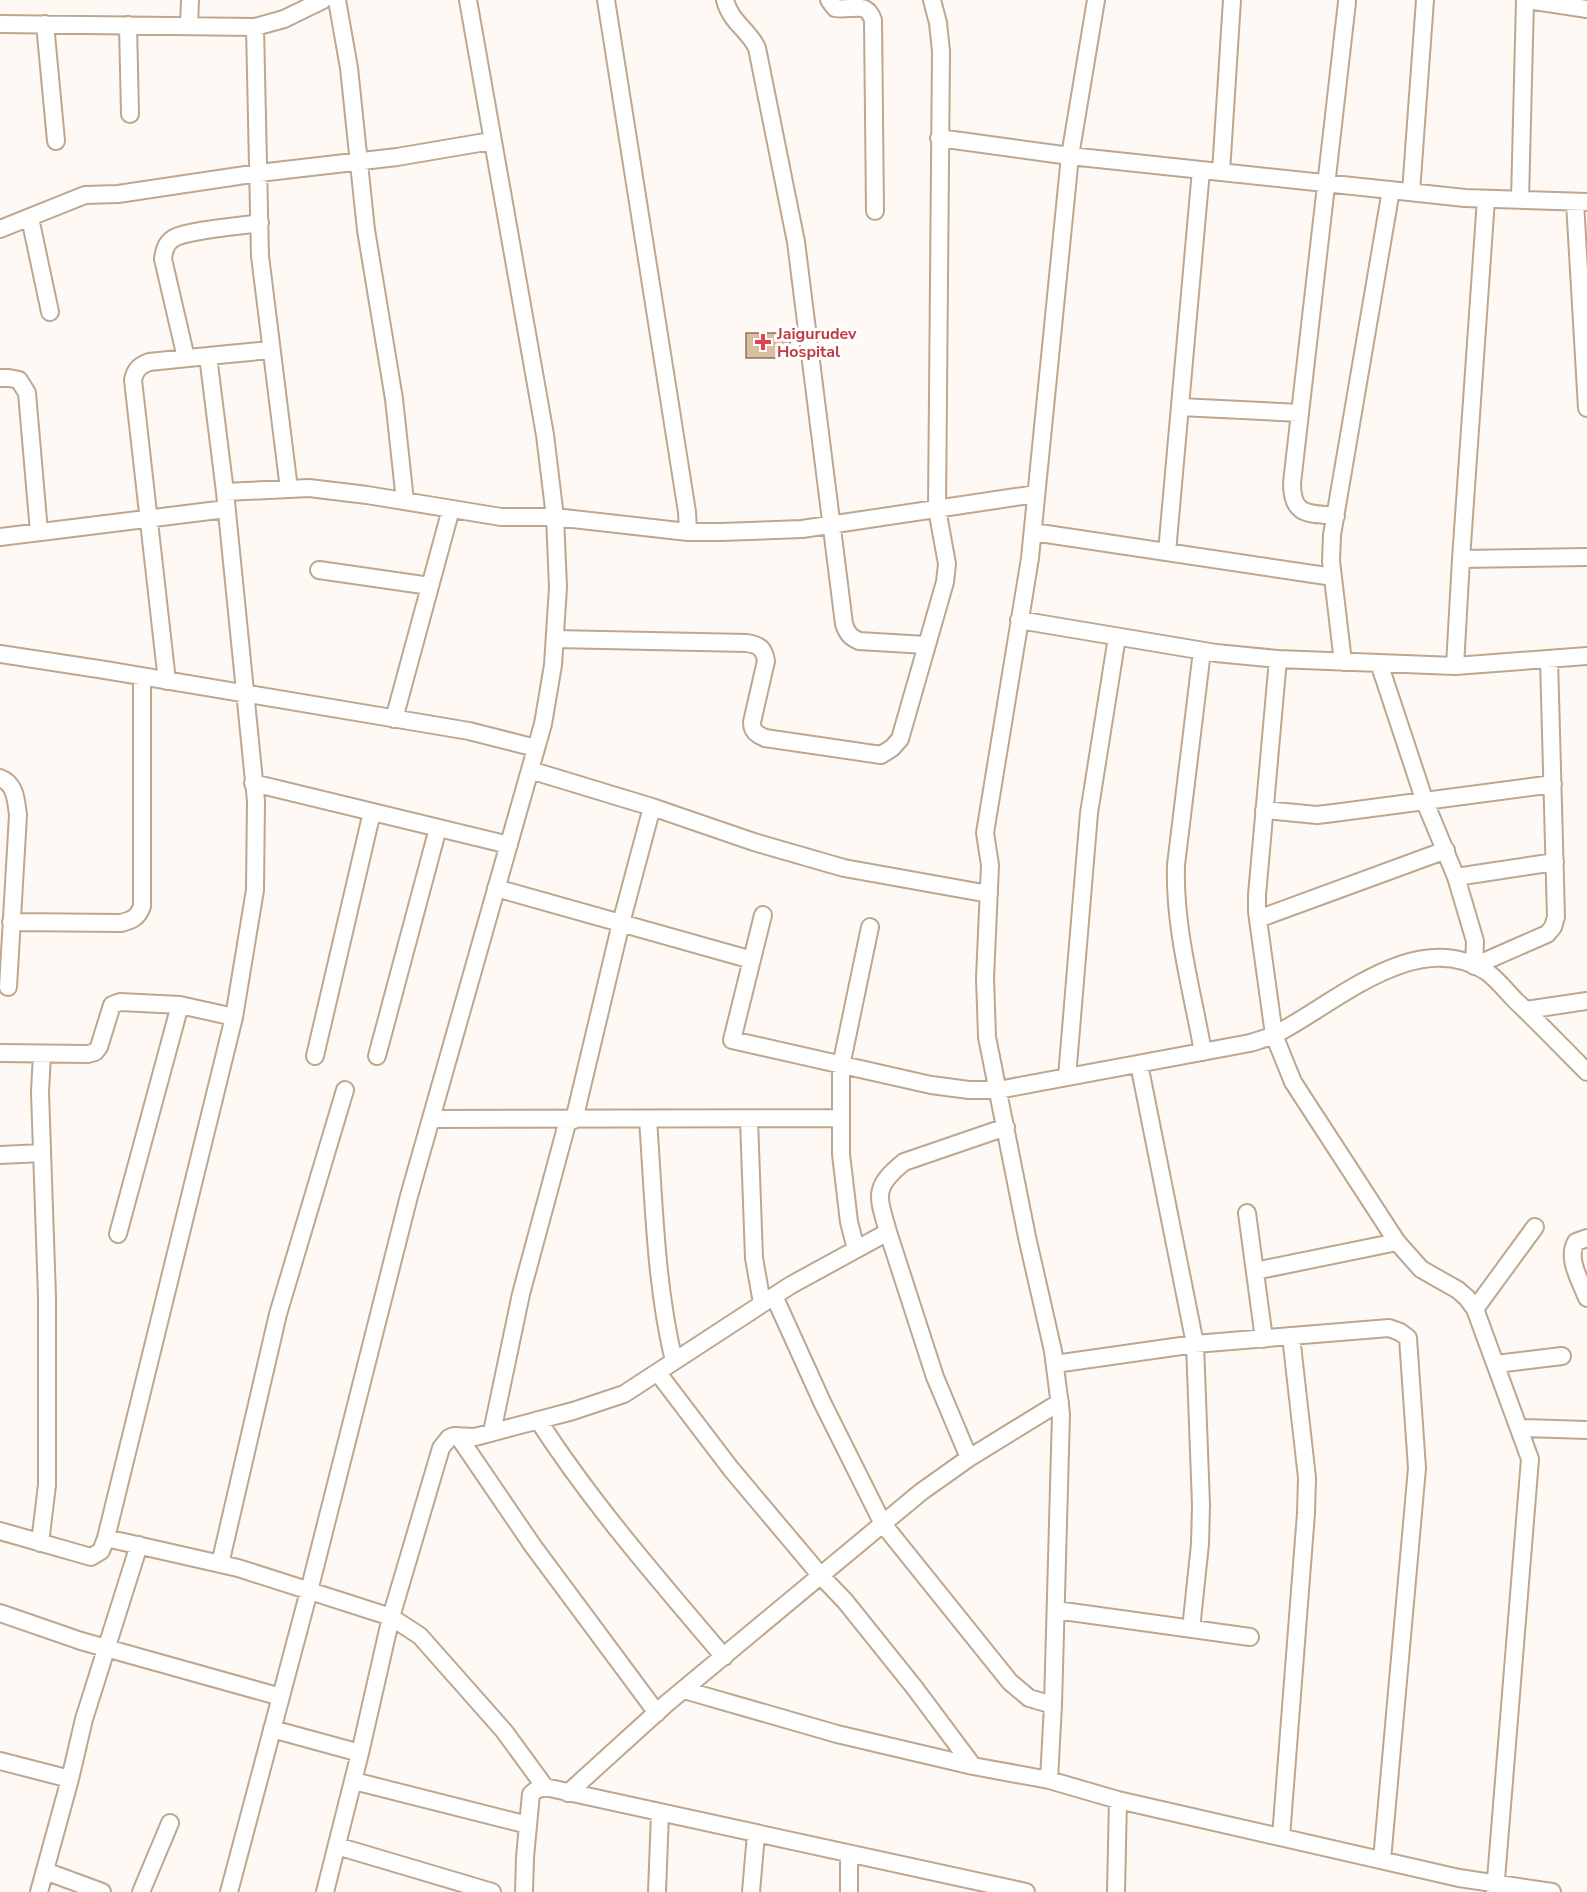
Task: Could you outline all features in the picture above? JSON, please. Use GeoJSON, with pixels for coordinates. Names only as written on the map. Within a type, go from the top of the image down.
{"type":"FeatureCollection","features":[{"type":"Feature","properties":{"kind":"street"},"geometry":{"type":"LineString","coordinates":[[189,26],[190,0]]}},
{"type":"Feature","properties":{"kind":"street"},"geometry":{"type":"LineString","coordinates":[[0,24],[255,27],[284,19],[323,0]]}},
{"type":"Feature","properties":{"kind":"street"},"geometry":{"type":"LineString","coordinates":[[337,0],[349,68],[366,230],[394,399],[405,501]]}},
{"type":"Feature","properties":{"kind":"street"},"geometry":{"type":"LineString","coordinates":[[229,1892],[309,1591],[409,1196],[543,723],[551,676],[558,587],[555,517],[545,435],[491,141],[468,0]]}},
{"type":"Feature","properties":{"kind":"street"},"geometry":{"type":"LineString","coordinates":[[606,0],[647,248],[687,512],[688,532]]}},
{"type":"Feature","properties":{"kind":"street"},"geometry":{"type":"LineString","coordinates":[[725,0],[734,20],[752,38],[757,48],[796,242],[846,632],[859,641],[926,645]]}},
{"type":"Feature","properties":{"kind":"street"},"geometry":{"type":"LineString","coordinates":[[829,0],[836,9],[860,6],[866,8],[871,12],[873,20],[875,211]]}},
{"type":"Feature","properties":{"kind":"street"},"geometry":{"type":"LineString","coordinates":[[555,639],[758,645],[765,652],[766,661],[752,722],[752,728],[756,734],[765,738],[880,755],[892,748],[900,739],[945,582],[947,564],[937,509],[941,51],[938,23],[932,0]]}},
{"type":"Feature","properties":{"kind":"street"},"geometry":{"type":"LineString","coordinates":[[1049,1780],[1061,1414],[1055,1364],[987,1037],[985,978],[990,865],[985,833],[1033,532],[1070,156],[1096,0]]}},
{"type":"Feature","properties":{"kind":"street"},"geometry":{"type":"LineString","coordinates":[[1221,172],[1232,0]]}},
{"type":"Feature","properties":{"kind":"street"},"geometry":{"type":"LineString","coordinates":[[1411,192],[1425,0]]}},
{"type":"Feature","properties":{"kind":"street"},"geometry":{"type":"LineString","coordinates":[[1520,200],[1526,0],[1587,9]]}},
{"type":"Feature","properties":{"kind":"street"},"geometry":{"type":"LineString","coordinates":[[1336,516],[1304,513],[1296,506],[1292,496],[1347,2]]}},
{"type":"Feature","properties":{"kind":"street"},"geometry":{"type":"LineString","coordinates":[[45,24],[56,141]]}},
{"type":"Feature","properties":{"kind":"street"},"geometry":{"type":"LineString","coordinates":[[128,26],[130,114]]}},
{"type":"Feature","properties":{"kind":"street"},"geometry":{"type":"LineString","coordinates":[[255,27],[260,256],[289,489]]}},
{"type":"Feature","properties":{"kind":"street"},"geometry":{"type":"LineString","coordinates":[[939,138],[1070,156],[1411,192],[1486,199],[1581,202],[1587,408]]}},
{"type":"Feature","properties":{"kind":"street"},"geometry":{"type":"LineString","coordinates":[[0,229],[85,195],[118,194],[259,173],[359,162],[491,141]]}},
{"type":"Feature","properties":{"kind":"street"},"geometry":{"type":"LineString","coordinates":[[1167,552],[1201,170]]}},
{"type":"Feature","properties":{"kind":"street"},"geometry":{"type":"LineString","coordinates":[[1343,662],[1333,577],[1332,535],[1391,190]]}},
{"type":"Feature","properties":{"kind":"street"},"geometry":{"type":"LineString","coordinates":[[1455,666],[1486,199]]}},
{"type":"Feature","properties":{"kind":"street"},"geometry":{"type":"LineString","coordinates":[[30,218],[50,312]]}},
{"type":"Feature","properties":{"kind":"street"},"geometry":{"type":"LineString","coordinates":[[186,358],[163,259],[164,248],[173,239],[185,234],[260,223]]}},
{"type":"Feature","properties":{"kind":"street"},"geometry":{"type":"LineString","coordinates":[[167,681],[133,380],[135,372],[140,365],[149,362],[270,350]]}},
{"type":"Feature","properties":{"kind":"street"},"geometry":{"type":"LineString","coordinates":[[0,1531],[91,1557],[101,1551],[234,1017],[255,890],[256,801],[225,492],[208,356]]}},
{"type":"Feature","properties":{"kind":"street"},"geometry":{"type":"LineString","coordinates":[[0,378],[19,380],[27,393],[39,532]]}},
{"type":"Feature","properties":{"kind":"street"},"geometry":{"type":"LineString","coordinates":[[1180,407],[1300,413]]}},
{"type":"Feature","properties":{"kind":"street"},"geometry":{"type":"LineString","coordinates":[[225,492],[309,488],[501,517],[555,517],[688,532],[761,532],[1036,495]]}},
{"type":"Feature","properties":{"kind":"street"},"geometry":{"type":"LineString","coordinates":[[0,537],[226,509]]}},
{"type":"Feature","properties":{"kind":"street"},"geometry":{"type":"LineString","coordinates":[[394,718],[451,509]]}},
{"type":"Feature","properties":{"kind":"street"},"geometry":{"type":"LineString","coordinates":[[1033,532],[1333,577]]}},
{"type":"Feature","properties":{"kind":"street"},"geometry":{"type":"LineString","coordinates":[[1461,559],[1587,557]]}},
{"type":"Feature","properties":{"kind":"street"},"geometry":{"type":"LineString","coordinates":[[319,570],[430,586]]}},
{"type":"Feature","properties":{"kind":"street"},"geometry":{"type":"LineString","coordinates":[[1019,620],[1202,651],[1278,659],[1455,666],[1587,656]]}},
{"type":"Feature","properties":{"kind":"street"},"geometry":{"type":"LineString","coordinates":[[1067,1077],[1089,813],[1117,637]]}},
{"type":"Feature","properties":{"kind":"street"},"geometry":{"type":"LineString","coordinates":[[1202,651],[1175,889],[1177,916],[1203,1052]]}},
{"type":"Feature","properties":{"kind":"street"},"geometry":{"type":"LineString","coordinates":[[0,654],[470,731],[536,748]]}},
{"type":"Feature","properties":{"kind":"street"},"geometry":{"type":"LineString","coordinates":[[1278,659],[1257,895],[1258,919],[1275,1035],[1299,1092],[1397,1242],[1421,1269],[1458,1290],[1475,1309],[1530,1459],[1495,1888]]}},
{"type":"Feature","properties":{"kind":"street"},"geometry":{"type":"LineString","coordinates":[[1474,966],[1547,934],[1553,927],[1556,917],[1550,659]]}},
{"type":"Feature","properties":{"kind":"street"},"geometry":{"type":"LineString","coordinates":[[1379,663],[1425,802],[1456,877],[1475,941],[1474,966]]}},
{"type":"Feature","properties":{"kind":"street"},"geometry":{"type":"LineString","coordinates":[[11,922],[121,923],[132,920],[140,914],[142,906],[142,676]]}},
{"type":"Feature","properties":{"kind":"street"},"geometry":{"type":"LineString","coordinates":[[530,770],[652,807],[754,842],[844,868],[989,894]]}},
{"type":"Feature","properties":{"kind":"street"},"geometry":{"type":"LineString","coordinates":[[0,778],[11,785],[18,815],[8,987]]}},
{"type":"Feature","properties":{"kind":"street"},"geometry":{"type":"LineString","coordinates":[[253,783],[509,845]]}},
{"type":"Feature","properties":{"kind":"street"},"geometry":{"type":"LineString","coordinates":[[1264,810],[1317,814],[1553,784]]}},
{"type":"Feature","properties":{"kind":"street"},"geometry":{"type":"LineString","coordinates":[[492,1432],[521,1294],[571,1120],[652,807]]}},
{"type":"Feature","properties":{"kind":"street"},"geometry":{"type":"LineString","coordinates":[[315,1056],[372,812]]}},
{"type":"Feature","properties":{"kind":"street"},"geometry":{"type":"LineString","coordinates":[[377,1056],[438,828]]}},
{"type":"Feature","properties":{"kind":"street"},"geometry":{"type":"LineString","coordinates":[[1258,919],[1446,850]]}},
{"type":"Feature","properties":{"kind":"street"},"geometry":{"type":"LineString","coordinates":[[1456,877],[1555,862]]}},
{"type":"Feature","properties":{"kind":"street"},"geometry":{"type":"LineString","coordinates":[[496,888],[752,960]]}},
{"type":"Feature","properties":{"kind":"street"},"geometry":{"type":"LineString","coordinates":[[764,915],[732,1040],[931,1085],[969,1090],[998,1090],[1250,1043],[1275,1035],[1354,988],[1403,963],[1425,958],[1446,958],[1474,966],[1488,973],[1587,1072]]}},
{"type":"Feature","properties":{"kind":"street"},"geometry":{"type":"LineString","coordinates":[[856,1249],[849,1222],[842,1154],[841,1066],[870,927]]}},
{"type":"Feature","properties":{"kind":"street"},"geometry":{"type":"LineString","coordinates":[[1526,1010],[1587,1001]]}},
{"type":"Feature","properties":{"kind":"street"},"geometry":{"type":"LineString","coordinates":[[0,1053],[88,1054],[95,1052],[99,1047],[112,1005],[120,1002],[180,1005],[234,1017]]}},
{"type":"Feature","properties":{"kind":"street"},"geometry":{"type":"LineString","coordinates":[[118,1234],[180,1005]]}},
{"type":"Feature","properties":{"kind":"street"},"geometry":{"type":"LineString","coordinates":[[40,1543],[47,1485],[47,1297],[40,1092],[42,1054]]}},
{"type":"Feature","properties":{"kind":"street"},"geometry":{"type":"LineString","coordinates":[[1139,1064],[1195,1344],[1201,1505],[1200,1544],[1191,1629]]}},
{"type":"Feature","properties":{"kind":"street"},"geometry":{"type":"LineString","coordinates":[[220,1564],[279,1314],[345,1090]]}},
{"type":"Feature","properties":{"kind":"street"},"geometry":{"type":"LineString","coordinates":[[431,1119],[841,1118]]}},
{"type":"Feature","properties":{"kind":"street"},"geometry":{"type":"LineString","coordinates":[[648,1120],[658,1254],[666,1327],[674,1361]]}},
{"type":"Feature","properties":{"kind":"street"},"geometry":{"type":"LineString","coordinates":[[749,1120],[754,1258],[768,1300],[883,1524],[1010,1682],[1029,1698],[1053,1705]]}},
{"type":"Feature","properties":{"kind":"street"},"geometry":{"type":"LineString","coordinates":[[969,1458],[935,1377],[888,1232],[879,1202],[879,1191],[891,1173],[904,1162],[1006,1127]]}},
{"type":"Feature","properties":{"kind":"street"},"geometry":{"type":"LineString","coordinates":[[0,1155],[42,1153]]}},
{"type":"Feature","properties":{"kind":"street"},"geometry":{"type":"LineString","coordinates":[[1247,1213],[1264,1338]]}},
{"type":"Feature","properties":{"kind":"street"},"geometry":{"type":"LineString","coordinates":[[1475,1309],[1535,1227]]}},
{"type":"Feature","properties":{"kind":"street"},"geometry":{"type":"LineString","coordinates":[[325,1892],[354,1780],[391,1617],[441,1448],[449,1438],[475,1437],[573,1412],[624,1394],[768,1300],[888,1232]]}},
{"type":"Feature","properties":{"kind":"street"},"geometry":{"type":"LineString","coordinates":[[1587,1238],[1575,1242],[1572,1249],[1573,1260],[1587,1298]]}},
{"type":"Feature","properties":{"kind":"street"},"geometry":{"type":"LineString","coordinates":[[1255,1271],[1397,1242]]}},
{"type":"Feature","properties":{"kind":"street"},"geometry":{"type":"LineString","coordinates":[[1055,1364],[1195,1344],[1389,1328],[1408,1338],[1417,1468],[1382,1860]]}},
{"type":"Feature","properties":{"kind":"street"},"geometry":{"type":"LineString","coordinates":[[1281,1837],[1307,1478],[1291,1336]]}},
{"type":"Feature","properties":{"kind":"street"},"geometry":{"type":"LineString","coordinates":[[1496,1364],[1562,1356]]}},
{"type":"Feature","properties":{"kind":"street"},"geometry":{"type":"LineString","coordinates":[[658,1373],[731,1468],[873,1636],[973,1766]]}},
{"type":"Feature","properties":{"kind":"street"},"geometry":{"type":"LineString","coordinates":[[568,1793],[657,1713],[921,1492],[969,1458],[1060,1402]]}},
{"type":"Feature","properties":{"kind":"street"},"geometry":{"type":"LineString","coordinates":[[538,1420],[611,1524],[724,1657]]}},
{"type":"Feature","properties":{"kind":"street"},"geometry":{"type":"LineString","coordinates":[[1520,1428],[1587,1430]]}},
{"type":"Feature","properties":{"kind":"street"},"geometry":{"type":"LineString","coordinates":[[458,1436],[533,1546],[657,1713]]}},
{"type":"Feature","properties":{"kind":"street"},"geometry":{"type":"LineString","coordinates":[[106,1538],[220,1564],[391,1617],[420,1636],[504,1731],[545,1787]]}},
{"type":"Feature","properties":{"kind":"street"},"geometry":{"type":"LineString","coordinates":[[39,1892],[84,1719],[139,1545]]}},
{"type":"Feature","properties":{"kind":"street"},"geometry":{"type":"LineString","coordinates":[[1056,1610],[1250,1637]]}},
{"type":"Feature","properties":{"kind":"street"},"geometry":{"type":"LineString","coordinates":[[0,1613],[106,1648],[281,1697]]}},
{"type":"Feature","properties":{"kind":"street"},"geometry":{"type":"LineString","coordinates":[[684,1690],[837,1734],[973,1766],[1049,1780],[1118,1800],[1495,1888],[1552,1892]]}},
{"type":"Feature","properties":{"kind":"street"},"geometry":{"type":"LineString","coordinates":[[272,1729],[360,1753]]}},
{"type":"Feature","properties":{"kind":"street"},"geometry":{"type":"LineString","coordinates":[[0,1761],[70,1779]]}},
{"type":"Feature","properties":{"kind":"street"},"geometry":{"type":"LineString","coordinates":[[354,1780],[528,1825]]}},
{"type":"Feature","properties":{"kind":"street"},"geometry":{"type":"LineString","coordinates":[[524,1892],[531,1794],[545,1787],[1026,1892]]}},
{"type":"Feature","properties":{"kind":"street"},"geometry":{"type":"LineString","coordinates":[[1116,1892],[1118,1800]]}},
{"type":"Feature","properties":{"kind":"street"},"geometry":{"type":"LineString","coordinates":[[657,1892],[660,1813]]}},
{"type":"Feature","properties":{"kind":"street"},"geometry":{"type":"LineString","coordinates":[[141,1892],[170,1823]]}},
{"type":"Feature","properties":{"kind":"street"},"geometry":{"type":"LineString","coordinates":[[751,1892],[756,1834]]}},
{"type":"Feature","properties":{"kind":"street"},"geometry":{"type":"LineString","coordinates":[[337,1846],[492,1892]]}},
{"type":"Feature","properties":{"kind":"street"},"geometry":{"type":"LineString","coordinates":[[849,1854],[849,1892]]}},
{"type":"Feature","properties":{"kind":"street"},"geometry":{"type":"LineString","coordinates":[[45,1871],[102,1892]]}},
{"type":"Feature","properties":{"kind":"building"},"geometry":{"type":"Polygon","coordinates":[[[746,333],[790,333],[790,358],[746,358],[746,333]]]}},
{"type":"Feature","properties":{"kind":"place","name":"Jaigurudev Hospital"},"geometry":{"type":"Point","coordinates":[763,342]}}]}
